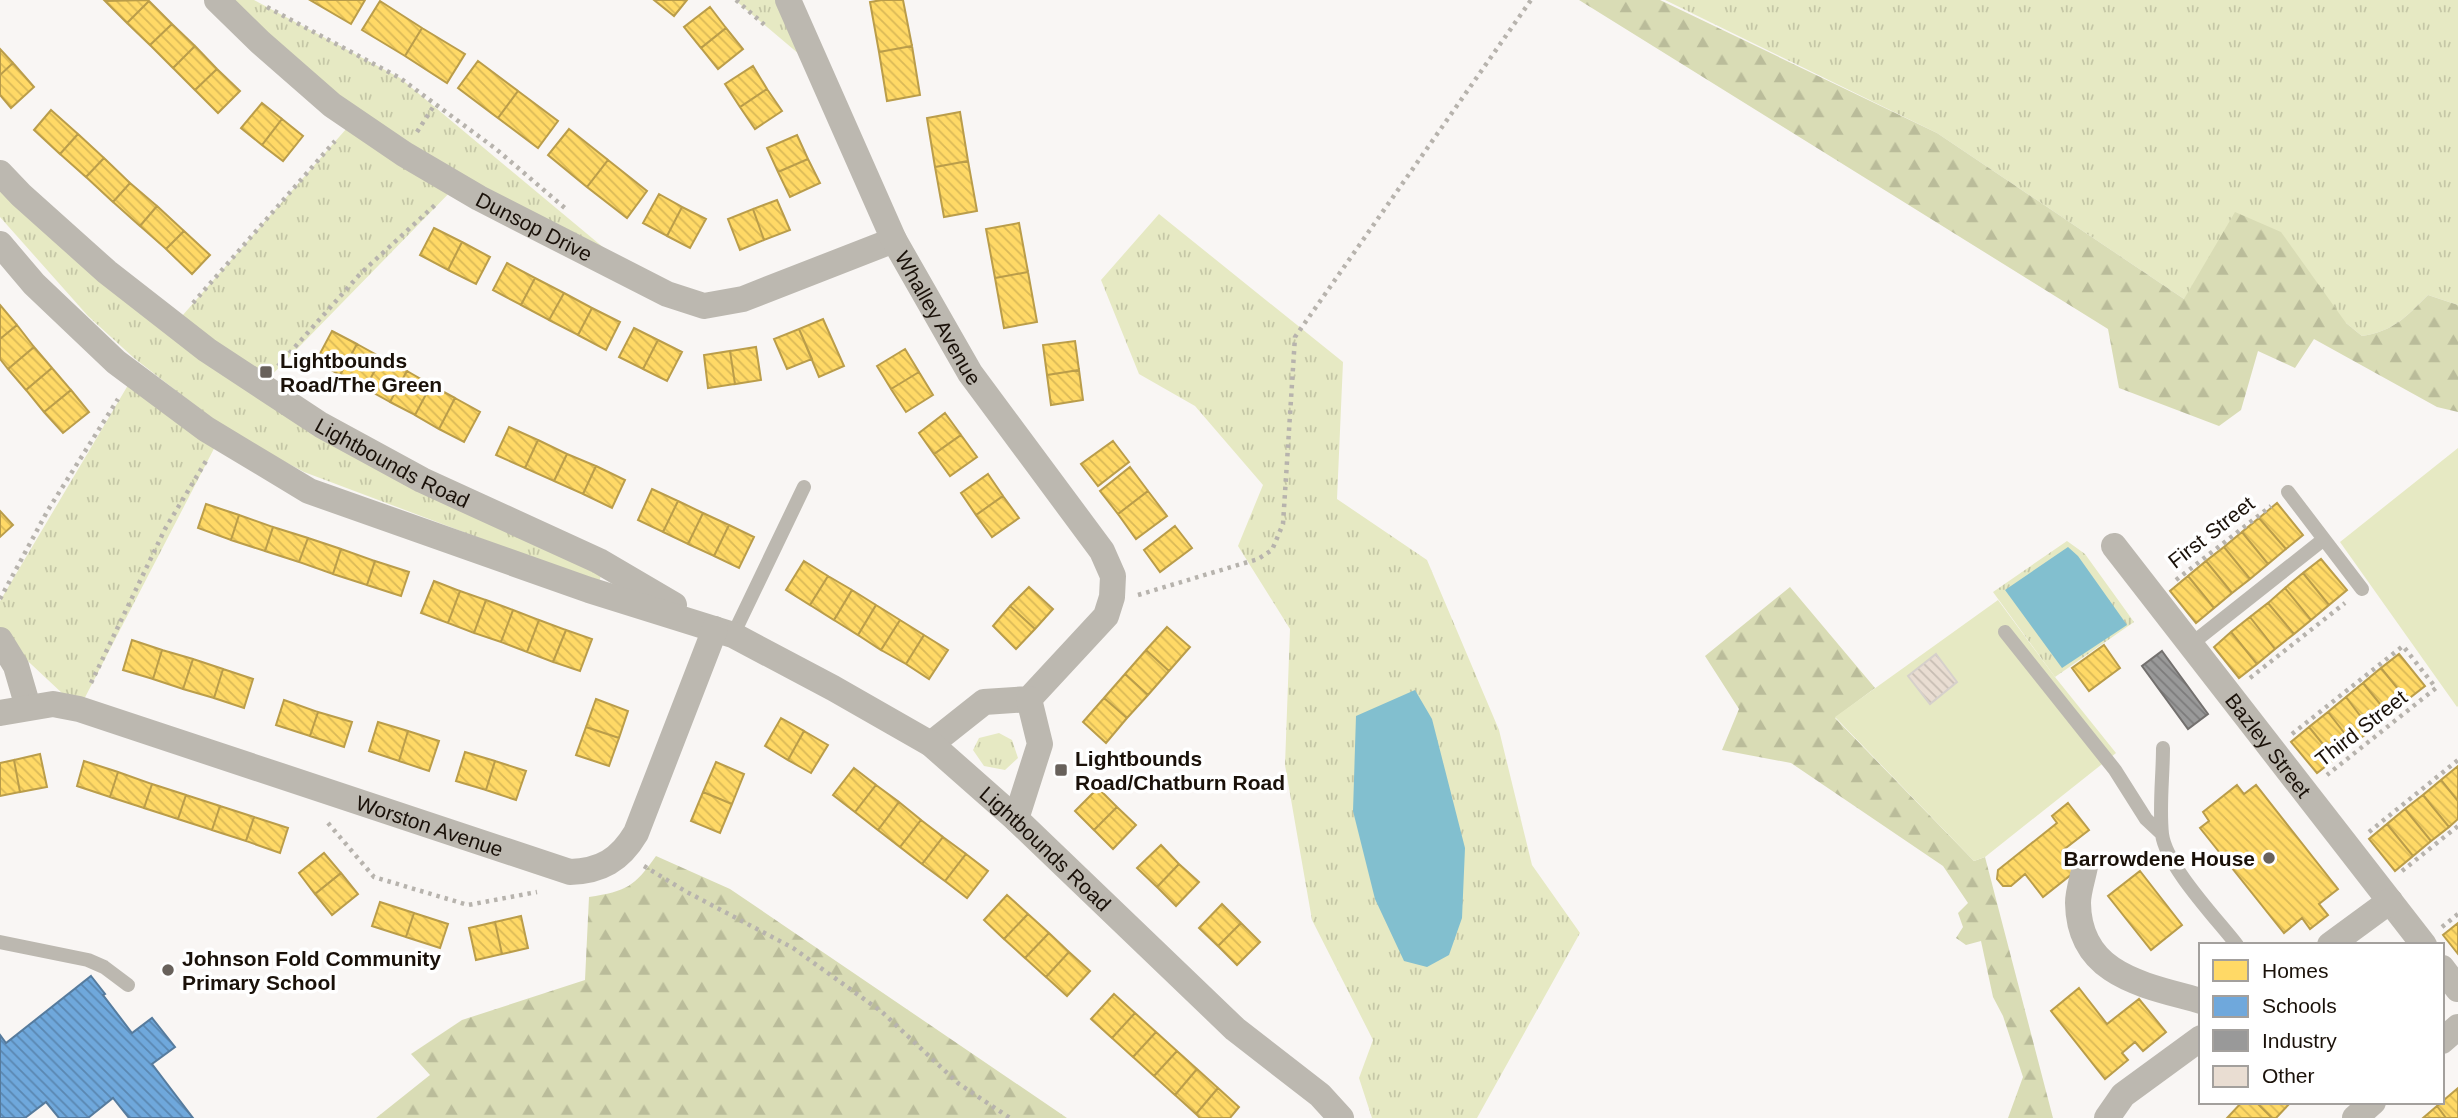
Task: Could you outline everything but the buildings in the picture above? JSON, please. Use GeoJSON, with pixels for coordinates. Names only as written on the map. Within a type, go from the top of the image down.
{"type":"FeatureCollection","features":[{"type":"Feature","properties":{"kind":"street","name":"Dunsop Drive"},"geometry":{"type":"LineString","coordinates":[[218,0],[260,42],[332,105],[404,154],[457,186],[667,293],[704,306],[743,299],[894,240]]}},
{"type":"Feature","properties":{"kind":"street","name":"Whalley Avenue"},"geometry":{"type":"LineString","coordinates":[[788,0],[894,240],[970,373],[1101,551],[1112,576],[1109,606]]}},
{"type":"Feature","properties":{"kind":"street","name":"Lightbounds Road"},"geometry":{"type":"LineString","coordinates":[[0,173],[107,272],[207,350],[321,425],[422,480],[599,561],[931,744],[1016,819],[1235,1029],[1320,1095],[1341,1118]]}},
{"type":"Feature","properties":{"kind":"street","name":"Lightbounds Road"},"geometry":{"type":"LineString","coordinates":[[0,244],[34,284],[134,375],[206,429],[309,491],[589,590],[724,632]]}},
{"type":"Feature","properties":{"kind":"street","name":"Bazley Street"},"geometry":{"type":"LineString","coordinates":[[2114,546],[2422,943]]}},
{"type":"Feature","properties":{"kind":"street"},"geometry":{"type":"LineString","coordinates":[[931,744],[984,702],[1029,699],[1109,606]]}},
{"type":"Feature","properties":{"kind":"street"},"geometry":{"type":"LineString","coordinates":[[622,853],[636,833],[724,632]]}},
{"type":"Feature","properties":{"kind":"street"},"geometry":{"type":"LineString","coordinates":[[0,640],[16,666],[28,707]]}},
{"type":"Feature","properties":{"kind":"street"},"geometry":{"type":"LineString","coordinates":[[1016,819],[1040,744],[1029,699]]}},
{"type":"Feature","properties":{"kind":"street","name":"Worston Avenue"},"geometry":{"type":"LineString","coordinates":[[0,713],[54,704],[79,709],[570,872],[600,868],[622,853]]}},
{"type":"Feature","properties":{"kind":"street"},"geometry":{"type":"LineString","coordinates":[[2085,866],[2078,900],[2080,927],[2091,948],[2108,968],[2134,982],[2199,1001]]}},
{"type":"Feature","properties":{"kind":"street"},"geometry":{"type":"LineString","coordinates":[[2332,943],[2385,895]]}},
{"type":"Feature","properties":{"kind":"street"},"geometry":{"type":"LineString","coordinates":[[2444,971],[2458,989]]}},
{"type":"Feature","properties":{"kind":"street"},"geometry":{"type":"LineString","coordinates":[[2444,1039],[2458,1027]]}},
{"type":"Feature","properties":{"kind":"street"},"geometry":{"type":"LineString","coordinates":[[2107,1118],[2123,1095],[2199,1039]]}},
{"type":"Feature","properties":{"kind":"street"},"geometry":{"type":"LineString","coordinates":[[2355,1118],[2371,1104]]}},
{"type":"Feature","properties":{"kind":"lane"},"geometry":{"type":"LineString","coordinates":[[724,632],[804,487]]}},
{"type":"Feature","properties":{"kind":"lane"},"geometry":{"type":"LineString","coordinates":[[2288,492],[2362,589]]}},
{"type":"Feature","properties":{"kind":"lane"},"geometry":{"type":"LineString","coordinates":[[2190,645],[2324,539]]}},
{"type":"Feature","properties":{"kind":"lane"},"geometry":{"type":"LineString","coordinates":[[2005,632],[2115,770],[2146,818],[2162,834]]}},
{"type":"Feature","properties":{"kind":"lane"},"geometry":{"type":"LineString","coordinates":[[2163,748],[2162,834],[2166,850],[2175,866],[2235,943]]}},
{"type":"Feature","properties":{"kind":"lane"},"geometry":{"type":"LineString","coordinates":[[0,942],[88,960],[104,967],[128,985]]}},
{"type":"Feature","properties":{"kind":"path"},"geometry":{"type":"LineString","coordinates":[[1109,606],[1258,559],[1272,550],[1283,523],[1295,337],[1531,0]]}},
{"type":"Feature","properties":{"kind":"path"},"geometry":{"type":"LineString","coordinates":[[267,6],[400,78],[496,149],[576,217]]}},
{"type":"Feature","properties":{"kind":"path"},"geometry":{"type":"LineString","coordinates":[[175,324],[354,120]]}},
{"type":"Feature","properties":{"kind":"path"},"geometry":{"type":"LineString","coordinates":[[261,386],[361,274],[457,186]]}},
{"type":"Feature","properties":{"kind":"path"},"geometry":{"type":"LineString","coordinates":[[0,599],[48,510],[134,375]]}},
{"type":"Feature","properties":{"kind":"path"},"geometry":{"type":"LineString","coordinates":[[79,709],[164,529],[220,437]]}},
{"type":"Feature","properties":{"kind":"path","name":"First Street"},"geometry":{"type":"LineString","coordinates":[[2154,597],[2288,492]]}},
{"type":"Feature","properties":{"kind":"path"},"geometry":{"type":"LineString","coordinates":[[2230,695],[2362,589]]}},
{"type":"Feature","properties":{"kind":"path","name":"Third Street"},"geometry":{"type":"LineString","coordinates":[[2272,749],[2403,646],[2436,688],[2305,792]]}},
{"type":"Feature","properties":{"kind":"path"},"geometry":{"type":"LineString","coordinates":[[2349,848],[2458,760]]}},
{"type":"Feature","properties":{"kind":"path"},"geometry":{"type":"LineString","coordinates":[[328,816],[327,822],[374,877],[468,905],[537,892],[542,886]]}},
{"type":"Feature","properties":{"kind":"path"},"geometry":{"type":"LineString","coordinates":[[2385,895],[2458,826]]}},
{"type":"Feature","properties":{"kind":"path"},"geometry":{"type":"LineString","coordinates":[[622,853],[685,891],[793,948],[882,1012],[959,1084],[1010,1118]]}},
{"type":"Feature","properties":{"kind":"green space"},"geometry":{"type":"Polygon","coordinates":[[[228,0],[254,0],[400,78],[646,283],[457,185],[261,386],[175,324],[354,120],[228,0]]]}},
{"type":"Feature","properties":{"kind":"green space"},"geometry":{"type":"Polygon","coordinates":[[[735,0],[790,0],[819,71],[735,0]]]}},
{"type":"Feature","properties":{"kind":"green space"},"geometry":{"type":"Polygon","coordinates":[[[1579,0],[1660,0],[1937,133],[2184,299],[2235,212],[2281,232],[2346,323],[2362,336],[2391,327],[2428,295],[2458,305],[2458,412],[2437,407],[2314,339],[2295,368],[2258,351],[2241,410],[2219,426],[2119,388],[2108,329],[1579,0]]]}},
{"type":"Feature","properties":{"kind":"green space"},"geometry":{"type":"Polygon","coordinates":[[[1665,0],[2458,0],[2458,305],[2428,295],[2391,327],[2362,336],[2346,323],[2184,299],[1937,133],[1665,0]]]}},
{"type":"Feature","properties":{"kind":"green space"},"geometry":{"type":"Polygon","coordinates":[[[0,187],[160,329],[601,575],[599,583],[304,472],[232,434],[134,358],[88,316],[0,217],[0,187]]]}},
{"type":"Feature","properties":{"kind":"green space"},"geometry":{"type":"Polygon","coordinates":[[[1159,214],[1343,362],[1337,499],[1427,560],[1499,730],[1532,865],[1580,933],[1477,1118],[1372,1118],[1359,1078],[1373,1040],[1312,920],[1285,765],[1290,629],[1238,546],[1263,485],[1195,406],[1139,374],[1101,280],[1159,214]]]}},
{"type":"Feature","properties":{"kind":"green space"},"geometry":{"type":"Polygon","coordinates":[[[134,375],[220,437],[79,709],[0,635],[0,601],[134,375]]]}},
{"type":"Feature","properties":{"kind":"green space"},"geometry":{"type":"Polygon","coordinates":[[[2458,448],[2458,706],[2457,707],[2340,542],[2458,448]]]}},
{"type":"Feature","properties":{"kind":"green space"},"geometry":{"type":"Polygon","coordinates":[[[2067,541],[2085,554],[2134,622],[2055,677],[1993,592],[2067,541]]]}},
{"type":"Feature","properties":{"kind":"green space"},"geometry":{"type":"Polygon","coordinates":[[[1790,587],[1875,688],[1835,718],[1974,861],[1985,857],[2053,1118],[2008,1118],[2023,1077],[2003,1016],[1993,997],[1981,941],[1966,945],[1956,938],[1963,927],[1958,913],[1968,903],[1943,866],[1791,763],[1722,750],[1739,709],[1705,656],[1790,587]]]}},
{"type":"Feature","properties":{"kind":"green space"},"geometry":{"type":"Polygon","coordinates":[[[1998,600],[2116,753],[1985,857],[1974,861],[1835,717],[1998,600]]]}},
{"type":"Feature","properties":{"kind":"green space"},"geometry":{"type":"Polygon","coordinates":[[[999,733],[1012,740],[1018,758],[1005,770],[984,766],[973,750],[979,738],[999,733]]]}},
{"type":"Feature","properties":{"kind":"green space"},"geometry":{"type":"Polygon","coordinates":[[[656,856],[730,889],[1067,1118],[376,1118],[430,1075],[411,1054],[462,1020],[585,980],[589,897],[628,886],[642,875],[656,856]]]}},
{"type":"Feature","properties":{"kind":"water"},"geometry":{"type":"Polygon","coordinates":[[[2068,547],[2078,556],[2127,625],[2062,668],[2005,590],[2068,547]]]}},
{"type":"Feature","properties":{"kind":"water"},"geometry":{"type":"Polygon","coordinates":[[[1415,690],[1432,719],[1465,848],[1462,918],[1449,955],[1427,967],[1404,961],[1375,899],[1353,811],[1356,716],[1415,690]]]}},
{"type":"Feature","properties":{"kind":"place","name":"Lightbounds Road/The Green"},"geometry":{"type":"Point","coordinates":[266,372]}},
{"type":"Feature","properties":{"kind":"place","name":"Lightbounds Road/Chatburn Road"},"geometry":{"type":"Point","coordinates":[1061,770]}},
{"type":"Feature","properties":{"kind":"place","name":"Barrowdene House"},"geometry":{"type":"Point","coordinates":[2269,858]}},
{"type":"Feature","properties":{"kind":"place","name":"Johnson Fold Community Primary School"},"geometry":{"type":"Point","coordinates":[168,970]}}]}
